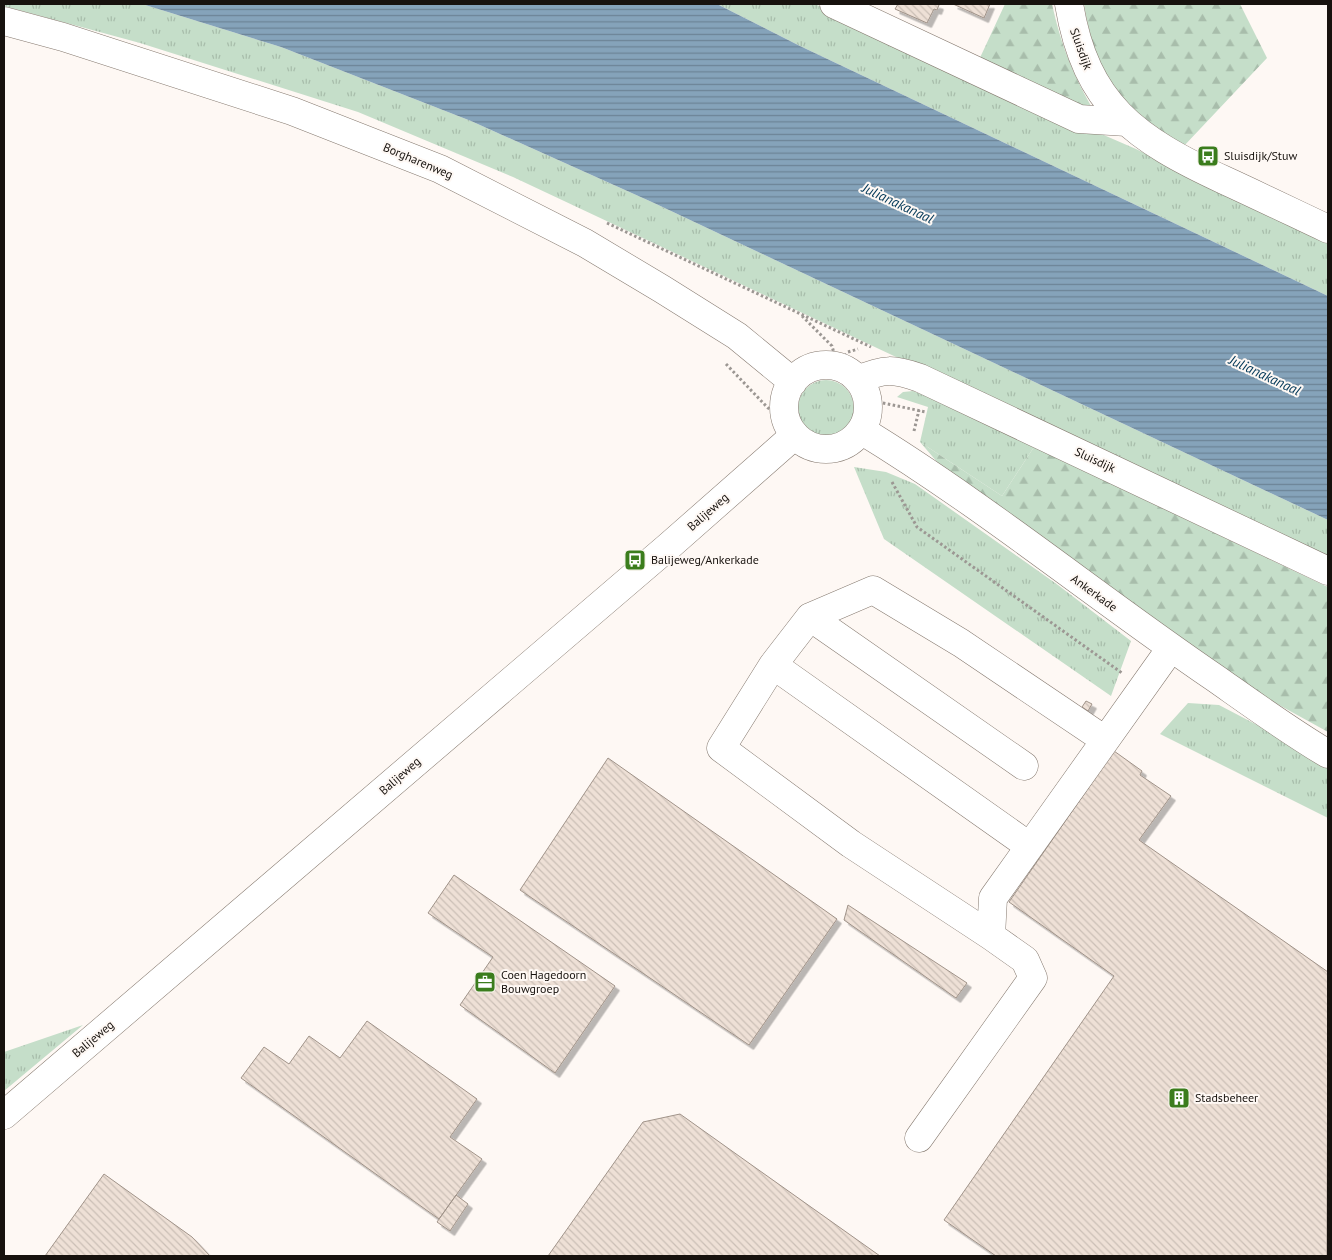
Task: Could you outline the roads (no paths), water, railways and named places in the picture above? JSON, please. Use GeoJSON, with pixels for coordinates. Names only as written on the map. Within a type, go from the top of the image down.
{"type":"FeatureCollection","features":[{"type":"Feature","properties":{"kind":"street"},"geometry":{"type":"LineString","coordinates":[[834,4],[1079,120],[1127,122]]}},
{"type":"Feature","properties":{"kind":"street","name":"Sluisdijk"},"geometry":{"type":"LineString","coordinates":[[1069,4],[1074,33],[1086,66],[1100,91],[1127,122],[1146,138],[1174,156],[1328,229]]}},
{"type":"Feature","properties":{"kind":"street","name":"Borgharenweg"},"geometry":{"type":"LineString","coordinates":[[4,21],[63,37],[292,111],[440,169],[585,243],[662,289],[737,336],[794,382]]}},
{"type":"Feature","properties":{"kind":"street"},"geometry":{"type":"LineString","coordinates":[[815,367],[864,388],[868,412],[861,430],[850,441],[830,449],[808,445],[791,426],[786,395],[794,382],[804,372],[815,367]]}},
{"type":"Feature","properties":{"kind":"street","name":"Sluisdijk"},"geometry":{"type":"LineString","coordinates":[[864,388],[883,370],[920,378],[1328,571]]}},
{"type":"Feature","properties":{"kind":"street","name":"Balijeweg"},"geometry":{"type":"LineString","coordinates":[[4,1115],[676,539],[791,426]]}},
{"type":"Feature","properties":{"kind":"street","name":"Ankerkade"},"geometry":{"type":"LineString","coordinates":[[861,430],[907,458],[1171,648],[1304,740],[1328,754]]}},
{"type":"Feature","properties":{"kind":"street"},"geometry":{"type":"LineString","coordinates":[[919,1138],[1033,978],[1025,960],[851,844],[721,748],[773,665],[810,617],[873,590],[960,643],[1105,740]]}},
{"type":"Feature","properties":{"kind":"street"},"geometry":{"type":"LineString","coordinates":[[810,617],[1024,766]]}},
{"type":"Feature","properties":{"kind":"street"},"geometry":{"type":"LineString","coordinates":[[991,936],[994,898],[1171,648]]}},
{"type":"Feature","properties":{"kind":"street"},"geometry":{"type":"LineString","coordinates":[[773,665],[1029,846]]}},
{"type":"Feature","properties":{"kind":"water","name":"Julianakanaal"},"geometry":{"type":"Polygon","coordinates":[[[142,4],[717,4],[800,46],[1328,296],[1328,520],[654,203],[471,121],[281,47],[142,4]]]}},
{"type":"Feature","properties":{"kind":"place","name":"Sluisdijk/Stuw"},"geometry":{"type":"Point","coordinates":[1208,156]}},
{"type":"Feature","properties":{"kind":"place","name":"Balijeweg/Ankerkade"},"geometry":{"type":"Point","coordinates":[635,560]}},
{"type":"Feature","properties":{"kind":"place","name":"Coen Hagedoorn Bouwgroep"},"geometry":{"type":"Point","coordinates":[485,982]}},
{"type":"Feature","properties":{"kind":"place","name":"Stadsbeheer"},"geometry":{"type":"Point","coordinates":[1179,1098]}}]}
